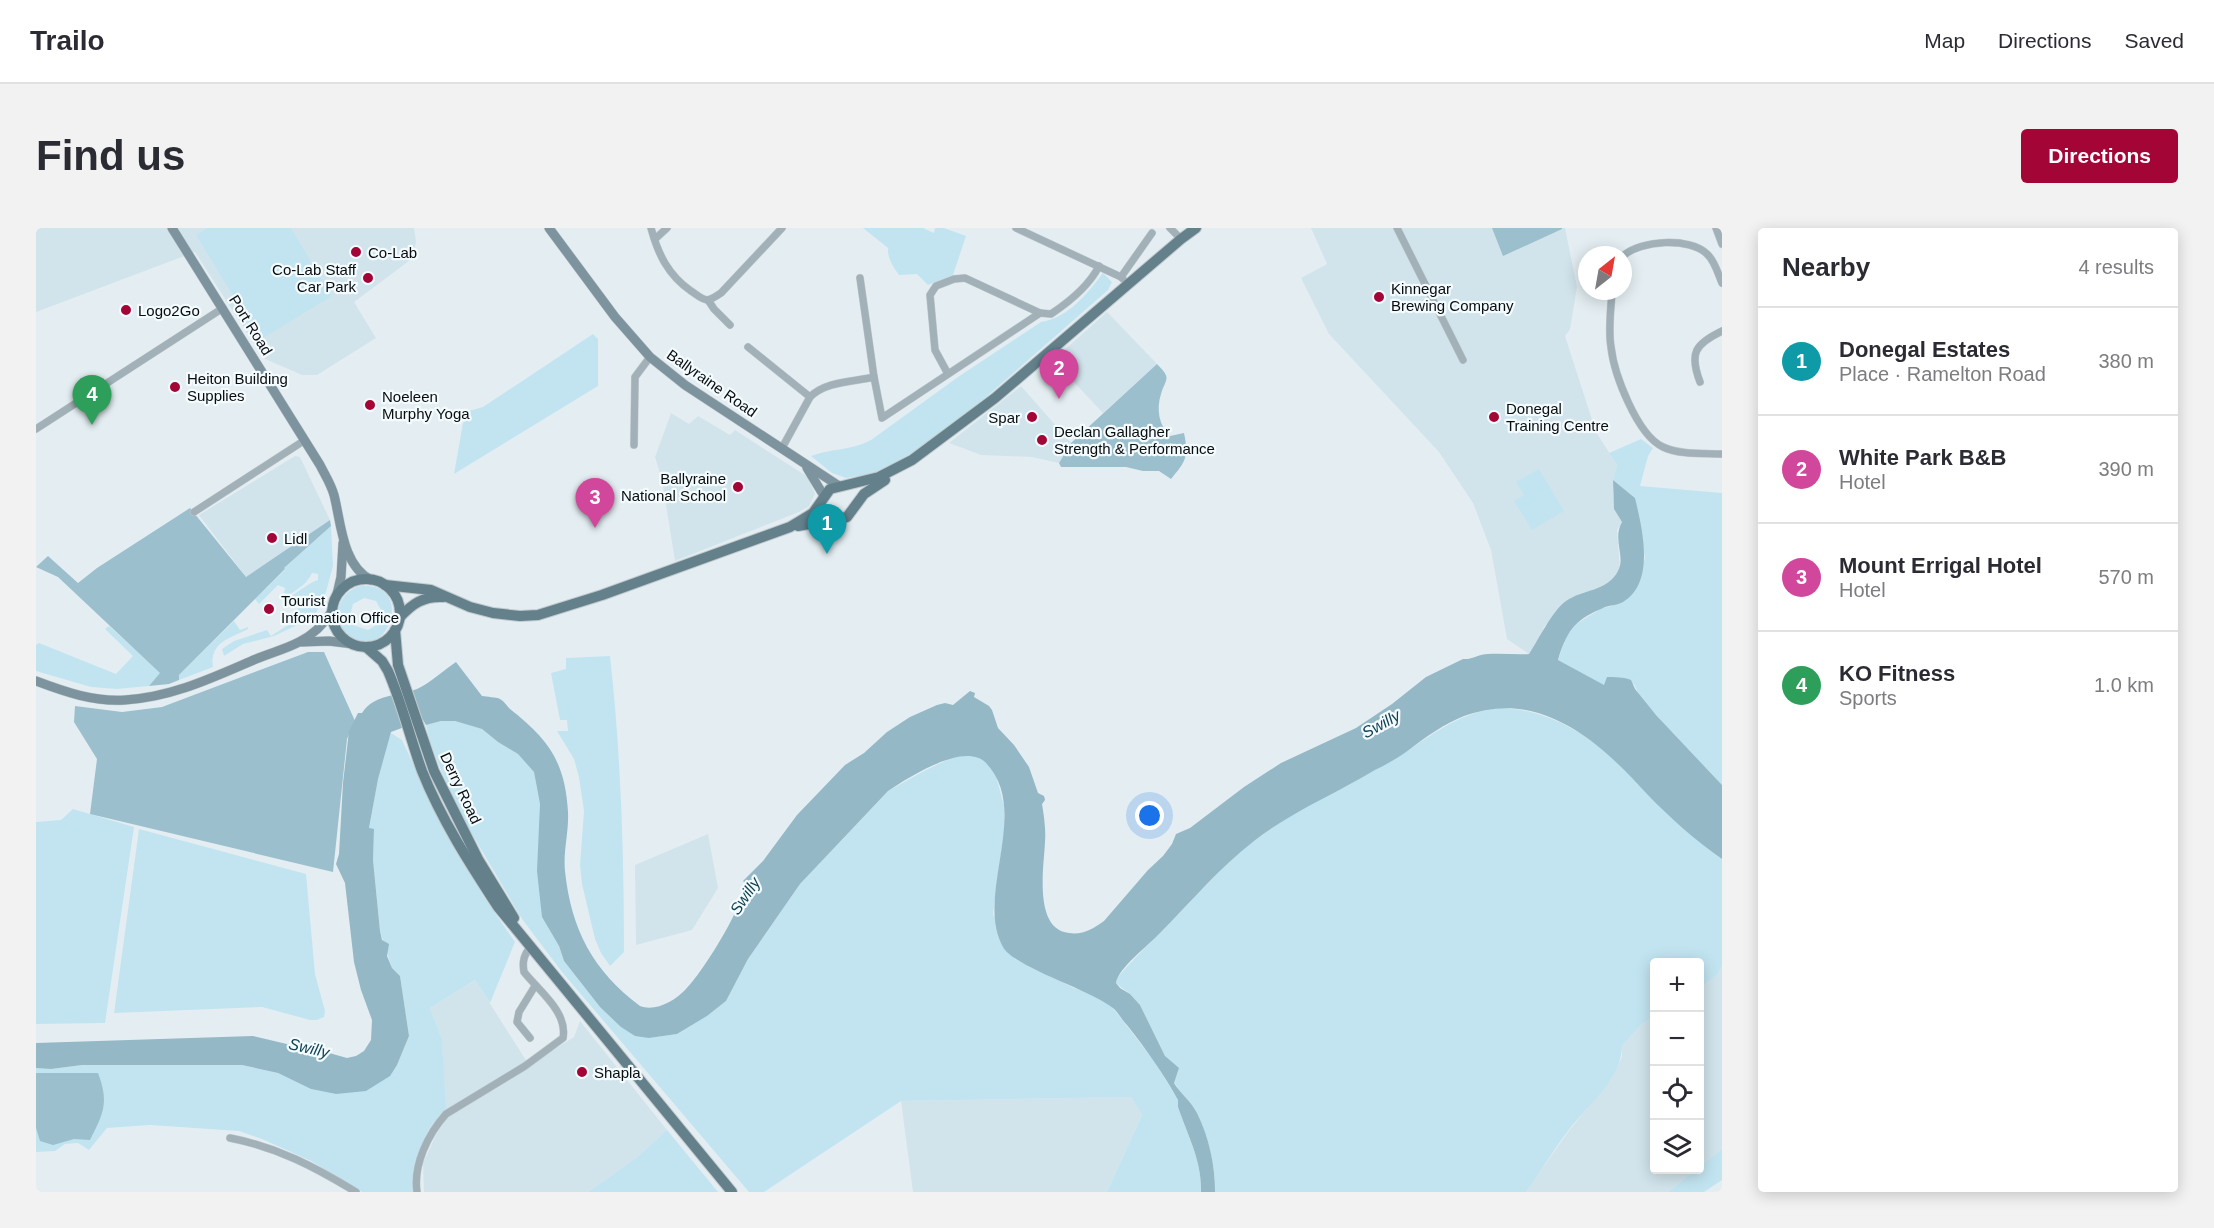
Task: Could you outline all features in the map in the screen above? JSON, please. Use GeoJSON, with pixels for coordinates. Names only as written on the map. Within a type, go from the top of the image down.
{"type":"FeatureCollection","features":[{"type":"Feature","properties":{"kind":"main road","name":"Port Road"},"geometry":{"type":"LineString","coordinates":[[172,228],[305,440],[331,486],[343,537]]}},
{"type":"Feature","properties":{"kind":"main road","name":"Ballyraine Road"},"geometry":{"type":"LineString","coordinates":[[549,228],[621,324],[650,357],[685,385],[840,486]]}},
{"type":"Feature","properties":{"kind":"main road"},"geometry":{"type":"LineString","coordinates":[[343,537],[356,565],[364,576],[371,580],[384,585],[427,588],[470,607],[493,613],[520,616],[548,613],[790,527],[850,514],[864,494],[891,478],[901,467],[995,398],[1125,280],[1196,228]]}},
{"type":"Feature","properties":{"kind":"main road"},"geometry":{"type":"LineString","coordinates":[[804,463],[820,487],[826,512],[838,518]]}},
{"type":"Feature","properties":{"kind":"main road"},"geometry":{"type":"LineString","coordinates":[[790,527],[813,513],[830,489],[869,480],[901,467]]}},
{"type":"Feature","properties":{"kind":"main road"},"geometry":{"type":"LineString","coordinates":[[840,486],[852,492],[855,505]]}},
{"type":"Feature","properties":{"kind":"main road"},"geometry":{"type":"LineString","coordinates":[[36,681],[72,694],[97,699],[124,700],[156,696],[194,686],[300,642],[322,625],[332,611],[342,571],[343,537]]}},
{"type":"Feature","properties":{"kind":"main road"},"geometry":{"type":"LineString","coordinates":[[337,594],[354,581],[371,580]]}},
{"type":"Feature","properties":{"kind":"main road"},"geometry":{"type":"LineString","coordinates":[[300,642],[328,641],[366,647],[382,642],[395,630],[399,618],[397,600],[384,585]]}},
{"type":"Feature","properties":{"kind":"main road"},"geometry":{"type":"LineString","coordinates":[[399,618],[420,600],[433,596],[446,597]]}},
{"type":"Feature","properties":{"kind":"main road"},"geometry":{"type":"LineString","coordinates":[[332,611],[336,629],[353,645]]}},
{"type":"Feature","properties":{"kind":"main road","name":"Derry Road"},"geometry":{"type":"LineString","coordinates":[[395,630],[399,687]]}},
{"type":"Feature","properties":{"kind":"main road","name":"Derry Road"},"geometry":{"type":"LineString","coordinates":[[366,647],[384,664],[399,687],[417,738],[459,822],[531,946],[732,1192]]}},
{"type":"Feature","properties":{"kind":"street"},"geometry":{"type":"LineString","coordinates":[[651,228],[656,248],[672,274],[684,286],[708,300],[730,325]]}},
{"type":"Feature","properties":{"kind":"street"},"geometry":{"type":"LineString","coordinates":[[655,239],[667,228]]}},
{"type":"Feature","properties":{"kind":"street"},"geometry":{"type":"LineString","coordinates":[[708,300],[721,293],[782,228]]}},
{"type":"Feature","properties":{"kind":"street"},"geometry":{"type":"LineString","coordinates":[[1016,228],[1125,280],[1152,232]]}},
{"type":"Feature","properties":{"kind":"street"},"geometry":{"type":"LineString","coordinates":[[1170,228],[1180,239]]}},
{"type":"Feature","properties":{"kind":"street"},"geometry":{"type":"LineString","coordinates":[[1397,228],[1462,360]]}},
{"type":"Feature","properties":{"kind":"street"},"geometry":{"type":"LineString","coordinates":[[1716,228],[1722,244]]}},
{"type":"Feature","properties":{"kind":"street"},"geometry":{"type":"LineString","coordinates":[[1632,250],[1643,245],[1691,245],[1712,259],[1722,284]]}},
{"type":"Feature","properties":{"kind":"street"},"geometry":{"type":"LineString","coordinates":[[948,374],[935,350],[930,295],[936,286],[954,279],[965,278],[1040,313],[1051,314],[1091,279],[1099,266]]}},
{"type":"Feature","properties":{"kind":"street"},"geometry":{"type":"LineString","coordinates":[[860,278],[882,418],[1040,313]]}},
{"type":"Feature","properties":{"kind":"street"},"geometry":{"type":"LineString","coordinates":[[1612,300],[1610,333],[1614,363],[1635,415],[1647,435],[1655,442],[1674,451],[1722,454]]}},
{"type":"Feature","properties":{"kind":"street"},"geometry":{"type":"LineString","coordinates":[[36,429],[223,308]]}},
{"type":"Feature","properties":{"kind":"street"},"geometry":{"type":"LineString","coordinates":[[1700,382],[1693,365],[1694,354],[1700,345],[1722,331]]}},
{"type":"Feature","properties":{"kind":"street"},"geometry":{"type":"LineString","coordinates":[[748,347],[810,397]]}},
{"type":"Feature","properties":{"kind":"street"},"geometry":{"type":"LineString","coordinates":[[634,445],[635,377],[650,357]]}},
{"type":"Feature","properties":{"kind":"street"},"geometry":{"type":"LineString","coordinates":[[782,448],[810,397],[823,387],[874,377]]}},
{"type":"Feature","properties":{"kind":"street"},"geometry":{"type":"LineString","coordinates":[[194,512],[305,440]]}},
{"type":"Feature","properties":{"kind":"street"},"geometry":{"type":"LineString","coordinates":[[417,1192],[416,1182],[422,1155],[438,1123],[446,1114],[525,1066],[563,1038],[565,1027],[561,1016],[524,972],[522,964],[524,955],[531,946]]}},
{"type":"Feature","properties":{"kind":"street"},"geometry":{"type":"LineString","coordinates":[[530,1038],[517,1022],[519,1012],[535,986]]}},
{"type":"Feature","properties":{"kind":"street"},"geometry":{"type":"LineString","coordinates":[[230,1138],[270,1148],[300,1160],[356,1192]]}},
{"type":"Feature","properties":{"kind":"shaded area"},"geometry":{"type":"Polygon","coordinates":[[[36,228],[414,228],[416,242],[413,258],[354,302],[376,338],[317,375],[302,375],[263,358],[195,252],[36,312],[36,228]]]}},
{"type":"Feature","properties":{"kind":"shaded area"},"geometry":{"type":"Polygon","coordinates":[[[208,228],[291,228],[332,296],[260,340],[196,235],[208,228]]]}},
{"type":"Feature","properties":{"kind":"shaded area"},"geometry":{"type":"Polygon","coordinates":[[[863,228],[923,228],[934,233],[935,228],[944,228],[966,236],[953,275],[928,285],[917,274],[899,275],[888,255],[888,248],[863,228]]]}},
{"type":"Feature","properties":{"kind":"shaded area"},"geometry":{"type":"Polygon","coordinates":[[[1311,228],[1565,228],[1577,287],[1570,329],[1565,336],[1596,432],[1617,465],[1613,480],[1613,497],[1614,509],[1622,522],[1617,530],[1620,569],[1612,580],[1599,588],[1566,601],[1544,627],[1529,654],[1507,639],[1491,550],[1473,503],[1439,452],[1329,334],[1301,278],[1327,264],[1311,228]]]}},
{"type":"Feature","properties":{"kind":"shaded area"},"geometry":{"type":"Polygon","coordinates":[[[1492,228],[1562,228],[1562,229],[1503,256],[1492,228]]]}},
{"type":"Feature","properties":{"kind":"shaded area"},"geometry":{"type":"Polygon","coordinates":[[[1103,273],[1112,282],[1108,290],[986,397],[927,444],[878,473],[846,478],[832,473],[811,456],[864,444],[871,440],[958,377],[1041,322],[1060,316],[1083,297],[1103,273]]]}},
{"type":"Feature","properties":{"kind":"shaded area"},"geometry":{"type":"Polygon","coordinates":[[[1107,312],[1157,364],[1103,413],[1053,360],[1107,312]]]}},
{"type":"Feature","properties":{"kind":"shaded area"},"geometry":{"type":"Polygon","coordinates":[[[593,334],[598,339],[598,386],[454,474],[463,423],[468,419],[469,411],[483,407],[593,334]]]}},
{"type":"Feature","properties":{"kind":"shaded area"},"geometry":{"type":"Polygon","coordinates":[[[1157,364],[1166,376],[1159,405],[1161,422],[1170,436],[1184,433],[1185,441],[1185,458],[1171,479],[1159,471],[1143,471],[1126,467],[1061,467],[1059,463],[1071,443],[1157,364]]]}},
{"type":"Feature","properties":{"kind":"shaded area"},"geometry":{"type":"Polygon","coordinates":[[[1021,386],[1071,443],[1059,463],[1032,457],[981,455],[949,443],[1021,386]]]}},
{"type":"Feature","properties":{"kind":"shaded area","name":"Ballyraine National School"},"geometry":{"type":"Polygon","coordinates":[[[671,413],[689,424],[698,416],[730,435],[735,430],[808,477],[815,494],[809,506],[675,561],[662,480],[655,457],[671,413]]]}},
{"type":"Feature","properties":{"kind":"shaded area"},"geometry":{"type":"Polygon","coordinates":[[[1641,439],[1653,448],[1648,456],[1640,486],[1722,493],[1722,785],[1656,715],[1639,695],[1634,684],[1604,686],[1558,660],[1566,637],[1576,624],[1602,608],[1612,606],[1635,589],[1645,558],[1635,498],[1613,480],[1617,465],[1609,453],[1641,439]]]}},
{"type":"Feature","properties":{"kind":"shaded area"},"geometry":{"type":"Polygon","coordinates":[[[295,456],[300,457],[330,520],[246,577],[199,515],[295,456]]]}},
{"type":"Feature","properties":{"kind":"shaded area"},"geometry":{"type":"Polygon","coordinates":[[[1539,469],[1564,511],[1532,530],[1514,501],[1524,495],[1516,482],[1539,469]]]}},
{"type":"Feature","properties":{"kind":"shaded area"},"geometry":{"type":"Polygon","coordinates":[[[190,508],[246,577],[330,520],[331,526],[284,568],[179,675],[179,680],[169,684],[149,686],[160,673],[58,577],[36,567],[48,556],[78,583],[97,568],[190,508]]]}},
{"type":"Feature","properties":{"kind":"shaded area"},"geometry":{"type":"Polygon","coordinates":[[[331,526],[333,566],[326,592],[312,618],[274,636],[243,644],[224,656],[222,649],[234,641],[267,630],[271,636],[288,625],[299,607],[292,604],[290,597],[318,580],[318,574],[312,573],[305,583],[289,595],[284,593],[285,588],[278,585],[259,604],[255,599],[285,570],[284,568],[331,526]]]}},
{"type":"Feature","properties":{"kind":"shaded area"},"geometry":{"type":"Polygon","coordinates":[[[360,586],[378,588],[388,596],[392,608],[390,621],[384,633],[374,641],[361,642],[347,634],[339,621],[339,606],[353,589],[360,586]],[[364,598],[353,604],[350,616],[356,626],[368,630],[378,624],[382,612],[376,601],[364,598]]]}},
{"type":"Feature","properties":{"kind":"shaded area"},"geometry":{"type":"Polygon","coordinates":[[[234,621],[240,630],[248,627],[248,629],[228,638],[218,646],[214,652],[213,667],[179,680],[179,675],[234,621]]]}},
{"type":"Feature","properties":{"kind":"shaded area"},"geometry":{"type":"Polygon","coordinates":[[[109,626],[161,673],[149,686],[117,689],[91,687],[36,671],[36,645],[39,643],[116,674],[133,656],[105,629],[109,626]]]}},
{"type":"Feature","properties":{"kind":"shaded area"},"geometry":{"type":"Polygon","coordinates":[[[308,652],[324,652],[355,721],[347,739],[333,872],[90,814],[97,759],[74,722],[75,706],[122,712],[162,707],[308,652]]]}},
{"type":"Feature","properties":{"kind":"shaded area"},"geometry":{"type":"Polygon","coordinates":[[[610,656],[621,804],[624,952],[610,966],[595,939],[582,884],[580,865],[584,811],[574,759],[557,731],[568,731],[567,720],[560,720],[551,673],[566,669],[566,658],[610,656]]]}},
{"type":"Feature","properties":{"kind":"shaded area"},"geometry":{"type":"Polygon","coordinates":[[[1500,708],[1534,713],[1566,725],[1581,734],[1609,754],[1676,821],[1722,859],[1722,966],[1718,974],[1704,985],[1704,958],[1650,958],[1650,1019],[1642,1024],[1622,1046],[1616,1070],[1610,1081],[1563,1138],[1526,1192],[1215,1192],[1208,1141],[1192,1104],[1174,1082],[1178,1071],[1165,1056],[1140,1005],[1116,983],[1117,978],[1227,865],[1267,831],[1391,761],[1442,728],[1469,715],[1500,708]]]}},
{"type":"Feature","properties":{"kind":"shaded area"},"geometry":{"type":"Polygon","coordinates":[[[441,721],[455,721],[482,729],[518,754],[534,772],[540,804],[542,917],[559,946],[564,961],[600,1007],[649,1038],[677,1034],[707,1016],[726,1001],[748,959],[800,884],[888,791],[953,757],[971,755],[982,759],[995,772],[1004,806],[1004,832],[993,914],[1015,959],[1074,988],[1093,994],[1113,1008],[1155,1062],[1178,1100],[1178,1107],[1197,1159],[1201,1192],[1107,1192],[1142,1115],[1131,1097],[901,1101],[764,1192],[749,1192],[562,972],[522,919],[455,805],[430,742],[426,725],[441,721]]]}},
{"type":"Feature","properties":{"kind":"shaded area"},"geometry":{"type":"Polygon","coordinates":[[[391,733],[402,740],[449,839],[484,897],[515,942],[490,1003],[475,980],[430,1008],[442,1039],[446,1109],[431,1126],[421,1147],[415,1169],[413,1192],[362,1192],[311,1161],[239,1131],[150,1125],[107,1128],[89,1150],[78,1143],[65,1144],[55,1151],[36,1152],[36,1068],[51,1069],[82,1065],[242,1065],[278,1073],[311,1089],[336,1094],[397,1065],[409,1036],[400,976],[392,968],[380,931],[373,860],[374,829],[369,829],[380,768],[391,733]]]}},
{"type":"Feature","properties":{"kind":"shaded area"},"geometry":{"type":"Polygon","coordinates":[[[73,809],[134,827],[105,1023],[36,1024],[36,822],[61,820],[73,809]]]}},
{"type":"Feature","properties":{"kind":"shaded area"},"geometry":{"type":"Polygon","coordinates":[[[139,829],[306,874],[315,974],[325,1011],[324,1017],[310,1020],[262,1007],[114,1013],[139,829]]]}},
{"type":"Feature","properties":{"kind":"shaded area"},"geometry":{"type":"Polygon","coordinates":[[[708,834],[718,888],[692,930],[636,945],[635,865],[708,834]]]}},
{"type":"Feature","properties":{"kind":"shaded area"},"geometry":{"type":"Polygon","coordinates":[[[1722,966],[1722,1149],[1704,1163],[1704,985],[1718,974],[1722,966]]]}},
{"type":"Feature","properties":{"kind":"shaded area"},"geometry":{"type":"Polygon","coordinates":[[[475,980],[529,1065],[574,1037],[580,1021],[667,1130],[636,1158],[588,1192],[424,1192],[423,1163],[447,1118],[442,1039],[430,1008],[475,980]]]}},
{"type":"Feature","properties":{"kind":"shaded area"},"geometry":{"type":"Polygon","coordinates":[[[1650,1019],[1650,1174],[1690,1174],[1668,1192],[1526,1192],[1568,1132],[1611,1079],[1622,1057],[1622,1046],[1642,1024],[1650,1019]]]}},
{"type":"Feature","properties":{"kind":"shaded area"},"geometry":{"type":"Polygon","coordinates":[[[36,1073],[98,1073],[104,1100],[102,1115],[90,1140],[74,1139],[53,1145],[40,1141],[36,1128],[36,1073]]]}},
{"type":"Feature","properties":{"kind":"shaded area"},"geometry":{"type":"Polygon","coordinates":[[[1131,1097],[1142,1115],[1107,1192],[913,1192],[901,1101],[1131,1097]]]}},
{"type":"Feature","properties":{"kind":"shaded area"},"geometry":{"type":"Polygon","coordinates":[[[667,1130],[718,1192],[588,1192],[636,1158],[667,1130]]]}},
{"type":"Feature","properties":{"kind":"shaded area"},"geometry":{"type":"Polygon","coordinates":[[[1722,1149],[1722,1180],[1704,1192],[1668,1192],[1690,1174],[1704,1174],[1704,1163],[1722,1149]]]}},
{"type":"Feature","properties":{"kind":"water","name":"Swilly"},"geometry":{"type":"Polygon","coordinates":[[[1613,480],[1635,498],[1644,554],[1640,582],[1623,602],[1592,613],[1572,628],[1558,660],[1604,685],[1607,677],[1631,680],[1635,689],[1656,715],[1722,785],[1722,859],[1674,820],[1607,754],[1578,731],[1544,715],[1510,708],[1479,712],[1450,723],[1393,760],[1268,831],[1241,851],[1217,874],[1128,964],[1116,983],[1140,1005],[1165,1056],[1179,1068],[1174,1083],[1194,1109],[1205,1132],[1214,1172],[1215,1192],[1201,1192],[1197,1159],[1178,1107],[1178,1100],[1154,1061],[1117,1012],[1087,993],[1021,962],[1003,947],[996,926],[995,903],[1004,829],[1004,805],[999,783],[986,763],[977,757],[951,758],[923,770],[888,791],[800,884],[748,959],[726,1001],[707,1016],[677,1034],[649,1038],[635,1036],[621,1027],[600,1007],[564,961],[559,946],[542,917],[537,871],[540,804],[534,772],[518,754],[482,729],[455,721],[441,721],[426,725],[423,720],[391,732],[378,779],[369,828],[374,829],[373,860],[380,931],[382,940],[389,944],[387,956],[392,968],[400,976],[409,1036],[390,1076],[366,1091],[336,1094],[311,1089],[278,1073],[242,1065],[82,1065],[51,1069],[36,1068],[36,1043],[253,1036],[308,1047],[347,1058],[364,1051],[371,1040],[372,1020],[354,962],[345,883],[336,864],[339,854],[349,731],[358,713],[362,713],[373,702],[417,689],[456,662],[482,696],[503,701],[535,731],[552,753],[563,779],[566,794],[568,819],[565,871],[568,892],[579,930],[597,963],[609,978],[640,1006],[652,1008],[665,1004],[693,981],[712,954],[738,907],[745,883],[743,881],[763,861],[797,815],[845,765],[910,717],[937,705],[945,703],[953,705],[970,691],[975,693],[974,697],[992,710],[998,728],[1014,745],[1029,767],[1038,793],[1044,796],[1045,800],[1042,804],[1045,832],[1043,895],[1045,909],[1050,920],[1058,929],[1069,933],[1088,931],[1104,921],[1163,856],[1176,834],[1190,828],[1244,787],[1281,763],[1356,728],[1392,704],[1426,677],[1463,659],[1488,654],[1529,654],[1551,618],[1566,601],[1608,583],[1618,571],[1621,560],[1618,535],[1622,522],[1614,509],[1613,480]]]}},
{"type":"Feature","properties":{"kind":"place","name":"Co-Lab"},"geometry":{"type":"Point","coordinates":[356,252]}},
{"type":"Feature","properties":{"kind":"place","name":"Co-Lab Staff Car Park"},"geometry":{"type":"Point","coordinates":[368,278]}},
{"type":"Feature","properties":{"kind":"place","name":"Kinnegar Brewing Company"},"geometry":{"type":"Point","coordinates":[1379,297]}},
{"type":"Feature","properties":{"kind":"place","name":"Logo2Go"},"geometry":{"type":"Point","coordinates":[126,310]}},
{"type":"Feature","properties":{"kind":"place","name":"Heiton Building Supplies"},"geometry":{"type":"Point","coordinates":[175,387]}},
{"type":"Feature","properties":{"kind":"place","name":"White Park B&B"},"geometry":{"type":"Point","coordinates":[1059,399]}},
{"type":"Feature","properties":{"kind":"place","name":"Noeleen Murphy Yoga"},"geometry":{"type":"Point","coordinates":[370,405]}},
{"type":"Feature","properties":{"kind":"place","name":"Spar"},"geometry":{"type":"Point","coordinates":[1032,417]}},
{"type":"Feature","properties":{"kind":"place","name":"Donegal Training Centre"},"geometry":{"type":"Point","coordinates":[1494,417]}},
{"type":"Feature","properties":{"kind":"place","name":"KO Fitness"},"geometry":{"type":"Point","coordinates":[92,425]}},
{"type":"Feature","properties":{"kind":"place","name":"Declan Gallagher Strength & Performance"},"geometry":{"type":"Point","coordinates":[1042,440]}},
{"type":"Feature","properties":{"kind":"place","name":"Ballyraine National School"},"geometry":{"type":"Point","coordinates":[738,487]}},
{"type":"Feature","properties":{"kind":"place","name":"Mount Errigal Hotel"},"geometry":{"type":"Point","coordinates":[595,528]}},
{"type":"Feature","properties":{"kind":"place","name":"Lidl"},"geometry":{"type":"Point","coordinates":[272,538]}},
{"type":"Feature","properties":{"kind":"place","name":"Donegal Estates"},"geometry":{"type":"Point","coordinates":[827,554]}},
{"type":"Feature","properties":{"kind":"place","name":"Tourist Information Office"},"geometry":{"type":"Point","coordinates":[269,609]}},
{"type":"Feature","properties":{"kind":"place","name":"Shapla"},"geometry":{"type":"Point","coordinates":[582,1072]}}]}
